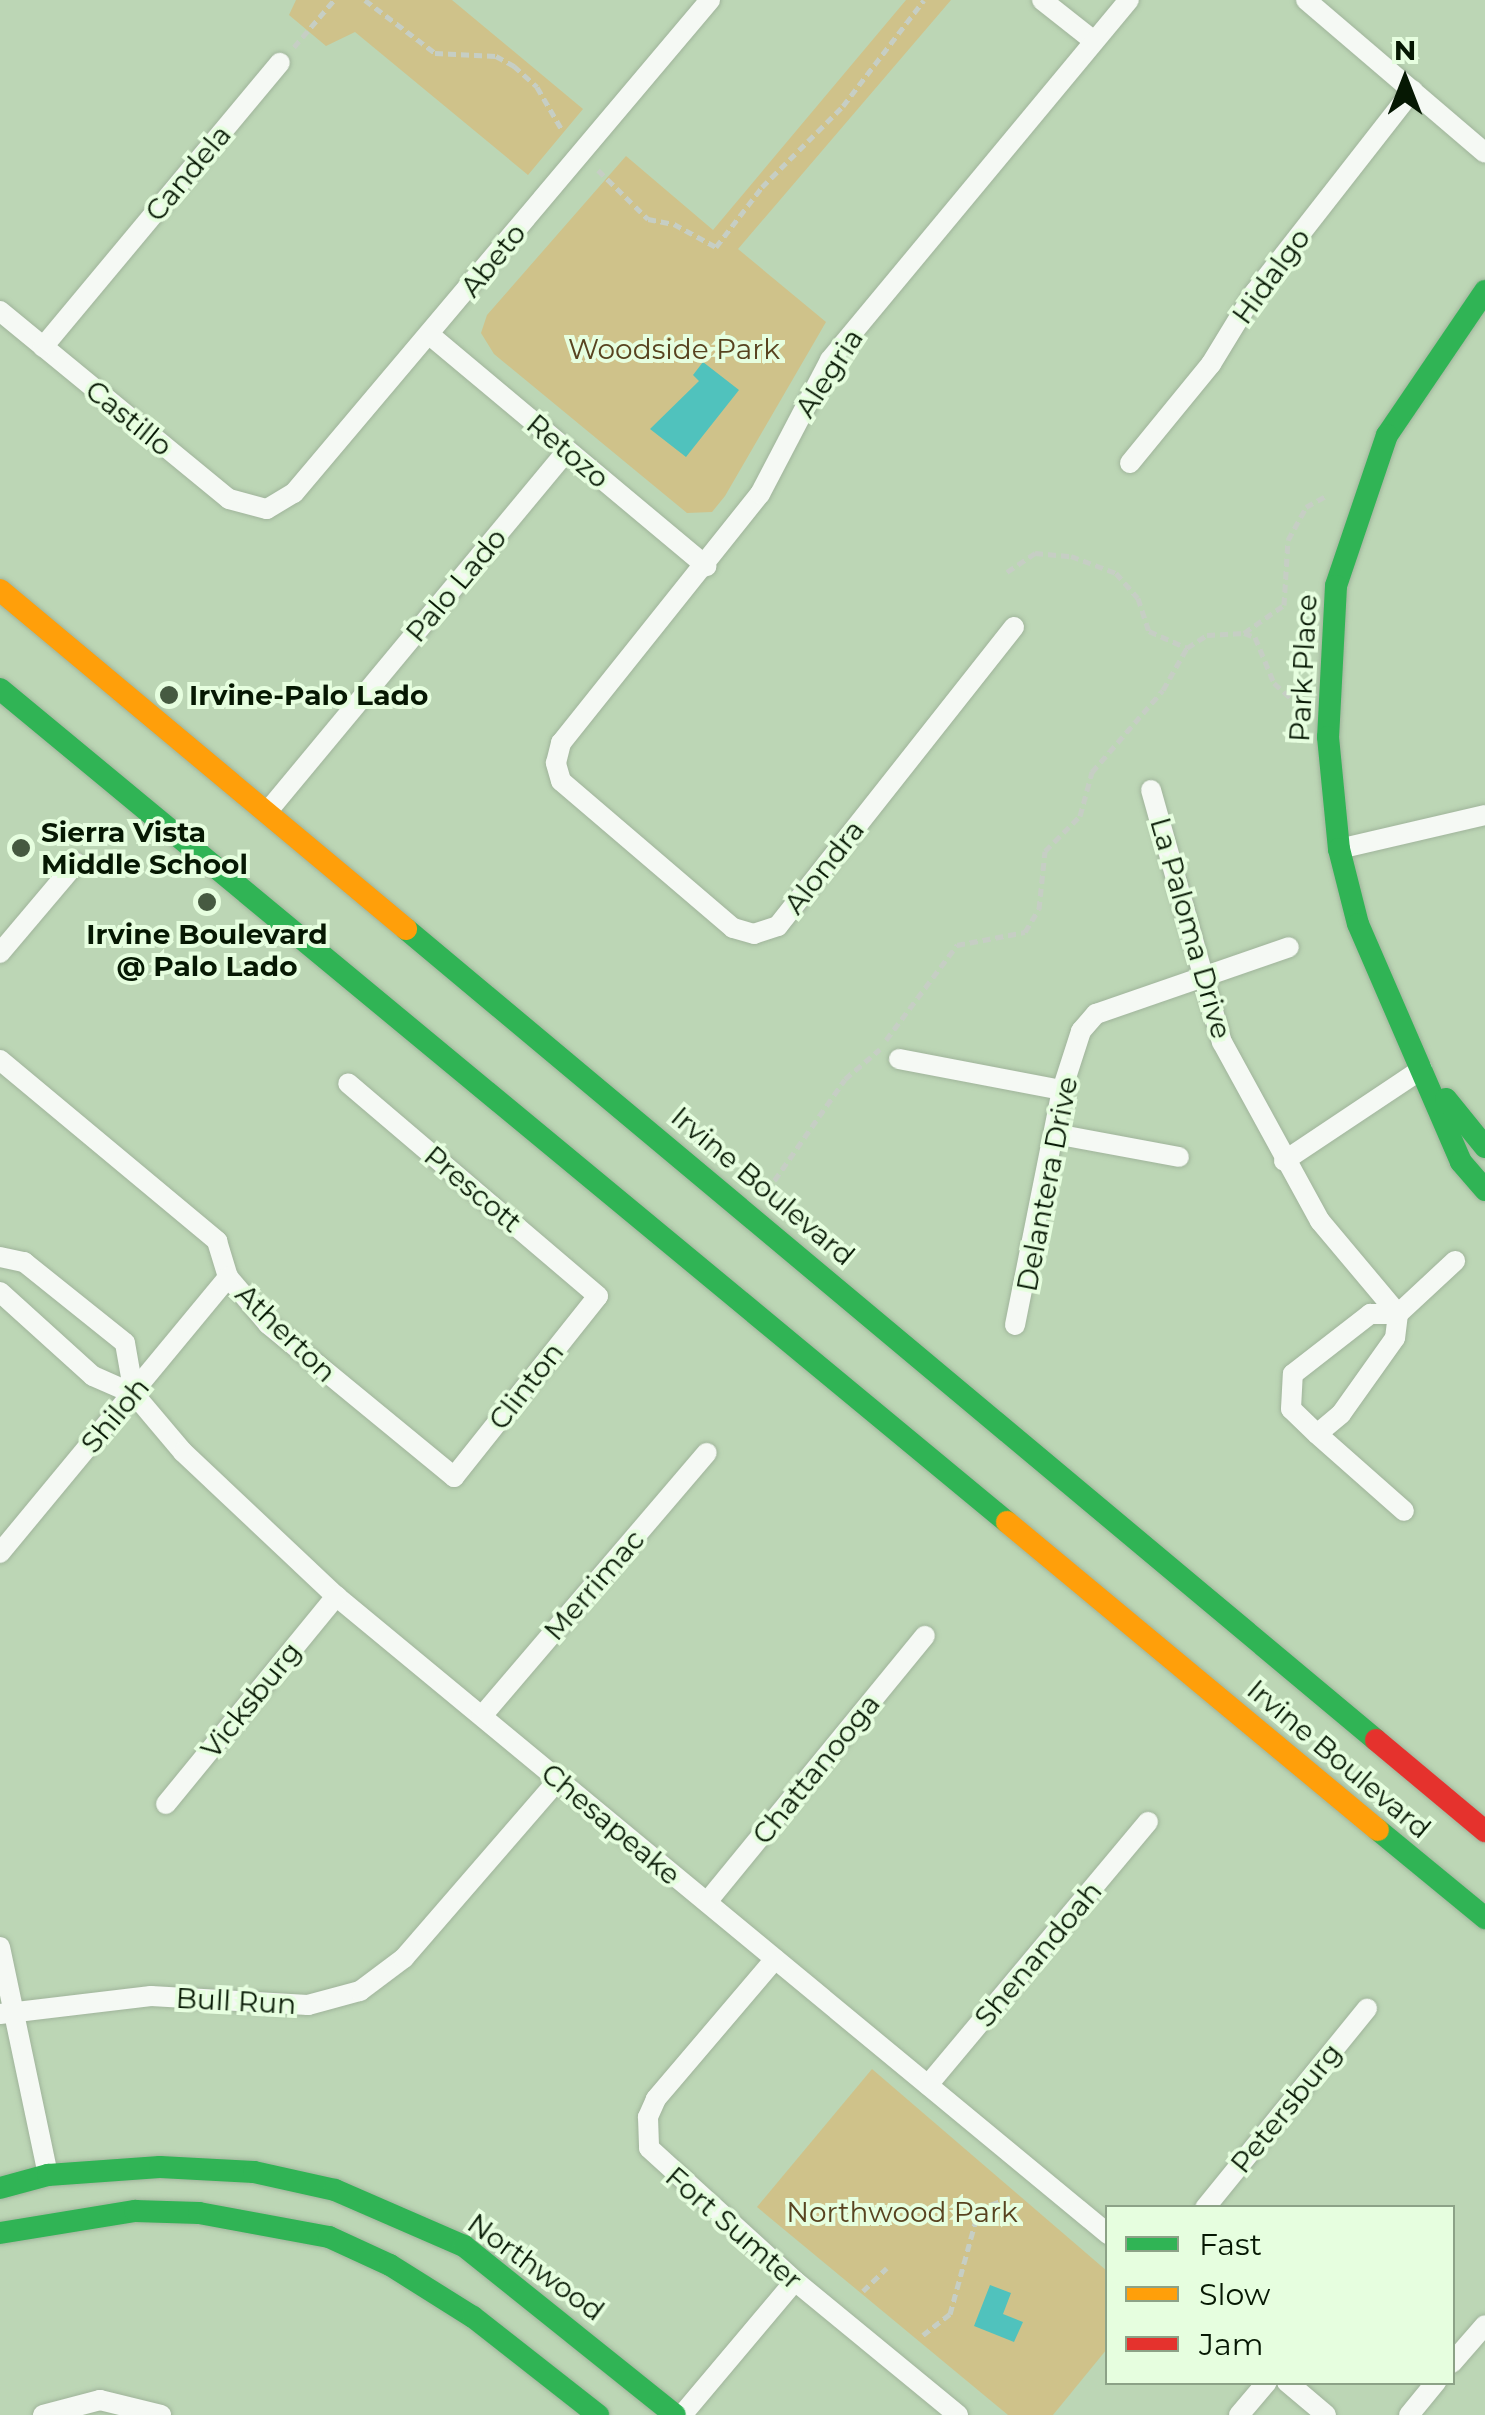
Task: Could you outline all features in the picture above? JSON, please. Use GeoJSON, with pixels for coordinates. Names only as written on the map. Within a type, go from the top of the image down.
{"type":"FeatureCollection","features":[{"type":"Feature","properties":{"kind":"main road","name":"Park Place"},"geometry":{"type":"LineString","coordinates":[[1485,291],[1387,434],[1336,586],[1328,737],[1339,850],[1378,980],[1422,1070],[1460,1162],[1485,1190]]}},
{"type":"Feature","properties":{"kind":"main road","name":"Irvine Boulevard"},"geometry":{"type":"LineString","coordinates":[[0,590],[1485,1831]]}},
{"type":"Feature","properties":{"kind":"main road","name":"Irvine Boulevard"},"geometry":{"type":"LineString","coordinates":[[0,689],[1485,1918]]}},
{"type":"Feature","properties":{"kind":"main road","name":"Park Place"},"geometry":{"type":"LineString","coordinates":[[1422,1070],[1485,1147]]}},
{"type":"Feature","properties":{"kind":"main road","name":"Northwood"},"geometry":{"type":"LineString","coordinates":[[0,2188],[48,2175],[160,2167],[254,2172],[393,2210],[464,2246],[678,2415]]}},
{"type":"Feature","properties":{"kind":"main road"},"geometry":{"type":"LineString","coordinates":[[0,2233],[61,2218],[200,2213],[328,2238],[390,2265],[473,2316],[598,2415]]}},
{"type":"Feature","properties":{"kind":"street","name":"Abeto"},"geometry":{"type":"LineString","coordinates":[[266,509],[294,494],[432,336],[710,0]]}},
{"type":"Feature","properties":{"kind":"street"},"geometry":{"type":"LineString","coordinates":[[1042,0],[1094,42]]}},
{"type":"Feature","properties":{"kind":"street","name":"Alegria"},"geometry":{"type":"LineString","coordinates":[[556,763],[561,743],[760,494],[830,360],[1129,0]]}},
{"type":"Feature","properties":{"kind":"street"},"geometry":{"type":"LineString","coordinates":[[1306,0],[1485,153]]}},
{"type":"Feature","properties":{"kind":"street","name":"Candela"},"geometry":{"type":"LineString","coordinates":[[43,347],[280,63]]}},
{"type":"Feature","properties":{"kind":"street","name":"Hidalgo"},"geometry":{"type":"LineString","coordinates":[[1130,463],[1211,364],[1255,292],[1413,90]]}},
{"type":"Feature","properties":{"kind":"street","name":"Castillo"},"geometry":{"type":"LineString","coordinates":[[0,311],[229,499],[266,509]]}},
{"type":"Feature","properties":{"kind":"street","name":"Retozo"},"geometry":{"type":"LineString","coordinates":[[432,336],[706,566]]}},
{"type":"Feature","properties":{"kind":"street","name":"Palo Lado"},"geometry":{"type":"LineString","coordinates":[[268,811],[567,450]]}},
{"type":"Feature","properties":{"kind":"street","name":"Alondra"},"geometry":{"type":"LineString","coordinates":[[556,763],[560,781],[714,914],[754,934],[778,926],[1014,627]]}},
{"type":"Feature","properties":{"kind":"street","name":"La Paloma Drive"},"geometry":{"type":"LineString","coordinates":[[1151,790],[1200,976],[1222,1042],[1284,1161],[1320,1220],[1398,1314]]}},
{"type":"Feature","properties":{"kind":"street"},"geometry":{"type":"LineString","coordinates":[[1339,850],[1485,815]]}},
{"type":"Feature","properties":{"kind":"street"},"geometry":{"type":"LineString","coordinates":[[0,953],[76,862]]}},
{"type":"Feature","properties":{"kind":"street","name":"Delantera Drive"},"geometry":{"type":"LineString","coordinates":[[1015,1325],[1062,1090],[1081,1032],[1096,1014],[1290,946]]}},
{"type":"Feature","properties":{"kind":"street"},"geometry":{"type":"LineString","coordinates":[[899,1059],[1062,1090]]}},
{"type":"Feature","properties":{"kind":"street","name":"Atherton"},"geometry":{"type":"LineString","coordinates":[[0,1060],[217,1241],[228,1276],[268,1324],[454,1477]]}},
{"type":"Feature","properties":{"kind":"street"},"geometry":{"type":"LineString","coordinates":[[1284,1161],[1422,1070]]}},
{"type":"Feature","properties":{"kind":"street","name":"Prescott"},"geometry":{"type":"LineString","coordinates":[[348,1082],[598,1296]]}},
{"type":"Feature","properties":{"kind":"street"},"geometry":{"type":"LineString","coordinates":[[1055,1134],[1179,1157]]}},
{"type":"Feature","properties":{"kind":"street"},"geometry":{"type":"LineString","coordinates":[[0,1257],[24,1262],[126,1343],[134,1394]]}},
{"type":"Feature","properties":{"kind":"street"},"geometry":{"type":"LineString","coordinates":[[1404,1511],[1291,1409],[1293,1374],[1370,1314],[1398,1314],[1456,1262]]}},
{"type":"Feature","properties":{"kind":"street","name":"Shiloh"},"geometry":{"type":"LineString","coordinates":[[0,1553],[228,1276]]}},
{"type":"Feature","properties":{"kind":"street","name":"Chesapeake"},"geometry":{"type":"LineString","coordinates":[[0,1292],[93,1376],[134,1394],[182,1452],[336,1596],[1105,2232]]}},
{"type":"Feature","properties":{"kind":"street","name":"Clinton"},"geometry":{"type":"LineString","coordinates":[[454,1477],[598,1296]]}},
{"type":"Feature","properties":{"kind":"street"},"geometry":{"type":"LineString","coordinates":[[1317,1434],[1342,1414],[1396,1338],[1398,1314]]}},
{"type":"Feature","properties":{"kind":"street","name":"Merrimac"},"geometry":{"type":"LineString","coordinates":[[482,1716],[706,1453]]}},
{"type":"Feature","properties":{"kind":"street","name":"Vicksburg"},"geometry":{"type":"LineString","coordinates":[[166,1804],[336,1596]]}},
{"type":"Feature","properties":{"kind":"street","name":"Chattanooga"},"geometry":{"type":"LineString","coordinates":[[707,1902],[925,1636]]}},
{"type":"Feature","properties":{"kind":"street","name":"Bull Run"},"geometry":{"type":"LineString","coordinates":[[8,2012],[151,1996],[308,2005],[360,1990],[404,1958],[558,1780]]}},
{"type":"Feature","properties":{"kind":"street","name":"Shenandoah"},"geometry":{"type":"LineString","coordinates":[[928,2085],[1148,1822]]}},
{"type":"Feature","properties":{"kind":"street"},"geometry":{"type":"LineString","coordinates":[[0,1947],[8,2012],[48,2175]]}},
{"type":"Feature","properties":{"kind":"street","name":"Fort Sumter"},"geometry":{"type":"LineString","coordinates":[[775,1959],[656,2098],[647,2135],[660,2163],[795,2282],[958,2415]]}},
{"type":"Feature","properties":{"kind":"street","name":"Petersburg"},"geometry":{"type":"LineString","coordinates":[[1207,2205],[1367,2009]]}},
{"type":"Feature","properties":{"kind":"street"},"geometry":{"type":"LineString","coordinates":[[678,2415],[795,2282]]}},
{"type":"Feature","properties":{"kind":"street"},"geometry":{"type":"LineString","coordinates":[[1455,2360],[1485,2325]]}},
{"type":"Feature","properties":{"kind":"street"},"geometry":{"type":"LineString","coordinates":[[1240,2415],[1265,2385]]}},
{"type":"Feature","properties":{"kind":"street"},"geometry":{"type":"LineString","coordinates":[[1291,2385],[1326,2415]]}},
{"type":"Feature","properties":{"kind":"street"},"geometry":{"type":"LineString","coordinates":[[1409,2415],[1434,2385]]}},
{"type":"Feature","properties":{"kind":"street"},"geometry":{"type":"LineString","coordinates":[[44,2415],[100,2400],[162,2415]]}},
{"type":"Feature","properties":{"kind":"path"},"geometry":{"type":"LineString","coordinates":[[280,63],[334,0]]}},
{"type":"Feature","properties":{"kind":"path"},"geometry":{"type":"LineString","coordinates":[[365,0],[373,2],[435,54],[496,56],[514,66],[537,87],[560,128]]}},
{"type":"Feature","properties":{"kind":"path"},"geometry":{"type":"LineString","coordinates":[[598,170],[648,219],[674,224],[716,247],[762,187],[843,106],[924,0]]}},
{"type":"Feature","properties":{"kind":"path"},"geometry":{"type":"LineString","coordinates":[[1244,633],[1284,606],[1288,540],[1306,507],[1328,495]]}},
{"type":"Feature","properties":{"kind":"path"},"geometry":{"type":"LineString","coordinates":[[1007,572],[1035,553],[1071,556],[1116,573],[1138,598],[1149,631],[1187,648]]}},
{"type":"Feature","properties":{"kind":"path"},"geometry":{"type":"LineString","coordinates":[[768,1190],[844,1079],[878,1051],[957,946],[1025,932],[1040,909],[1045,851],[1080,816],[1092,772],[1164,690],[1187,648],[1208,635],[1244,633],[1255,637],[1274,683],[1293,700]]}},
{"type":"Feature","properties":{"kind":"path"},"geometry":{"type":"LineString","coordinates":[[924,2335],[950,2314],[979,2210],[1010,2198]]}},
{"type":"Feature","properties":{"kind":"path"},"geometry":{"type":"LineString","coordinates":[[863,2291],[887,2268]]}},
{"type":"Feature","properties":{"kind":"green space"},"geometry":{"type":"Polygon","coordinates":[[[296,0],[452,0],[583,109],[528,175],[355,32],[326,46],[289,15],[296,0]]]}},
{"type":"Feature","properties":{"kind":"green space","name":"Woodside Park"},"geometry":{"type":"Polygon","coordinates":[[[906,0],[951,0],[738,249],[826,322],[725,496],[712,512],[687,513],[494,354],[481,333],[487,315],[626,156],[713,230],[906,0]]]}},
{"type":"Feature","properties":{"kind":"green space","name":"Northwood Park"},"geometry":{"type":"Polygon","coordinates":[[[872,2069],[1105,2269],[1105,2351],[1053,2415],[1008,2415],[757,2207],[872,2069]]]}},
{"type":"Feature","properties":{"kind":"water"},"geometry":{"type":"Polygon","coordinates":[[[703,362],[739,390],[686,457],[650,429],[699,381],[693,375],[703,362]]]}},
{"type":"Feature","properties":{"kind":"water"},"geometry":{"type":"Polygon","coordinates":[[[990,2285],[1011,2293],[1003,2314],[1023,2322],[1014,2342],[974,2326],[990,2285]]]}},
{"type":"Feature","properties":{"kind":"traffic: fast"},"geometry":{"type":"LineString","coordinates":[[1485,291],[1387,435],[1336,586],[1328,737],[1339,849],[1358,924],[1461,1162],[1485,1190]]}},
{"type":"Feature","properties":{"kind":"traffic: fast"},"geometry":{"type":"LineString","coordinates":[[0,689],[1007,1522]]}},
{"type":"Feature","properties":{"kind":"traffic: fast"},"geometry":{"type":"LineString","coordinates":[[406,929],[1376,1740]]}},
{"type":"Feature","properties":{"kind":"traffic: fast"},"geometry":{"type":"LineString","coordinates":[[1446,1099],[1485,1147]]}},
{"type":"Feature","properties":{"kind":"traffic: fast"},"geometry":{"type":"LineString","coordinates":[[1378,1830],[1485,1918]]}},
{"type":"Feature","properties":{"kind":"traffic: fast"},"geometry":{"type":"LineString","coordinates":[[0,2188],[48,2175],[160,2167],[254,2172],[335,2190],[464,2246],[675,2415]]}},
{"type":"Feature","properties":{"kind":"traffic: fast"},"geometry":{"type":"LineString","coordinates":[[0,2233],[135,2211],[199,2213],[329,2237],[390,2265],[473,2317],[598,2415]]}},
{"type":"Feature","properties":{"kind":"traffic: slow"},"geometry":{"type":"LineString","coordinates":[[0,590],[406,929]]}},
{"type":"Feature","properties":{"kind":"traffic: slow"},"geometry":{"type":"LineString","coordinates":[[1007,1522],[1378,1830]]}},
{"type":"Feature","properties":{"kind":"traffic: jam"},"geometry":{"type":"LineString","coordinates":[[1376,1740],[1485,1831]]}},
{"type":"Feature","properties":{"kind":"place","name":"Irvine-Palo Lado"},"geometry":{"type":"Point","coordinates":[169,695]}},
{"type":"Feature","properties":{"kind":"place","name":"Sierra Vista Middle School"},"geometry":{"type":"Point","coordinates":[21,848]}},
{"type":"Feature","properties":{"kind":"place","name":"Irvine Boulevard @ Palo Lado"},"geometry":{"type":"Point","coordinates":[207,902]}}]}
